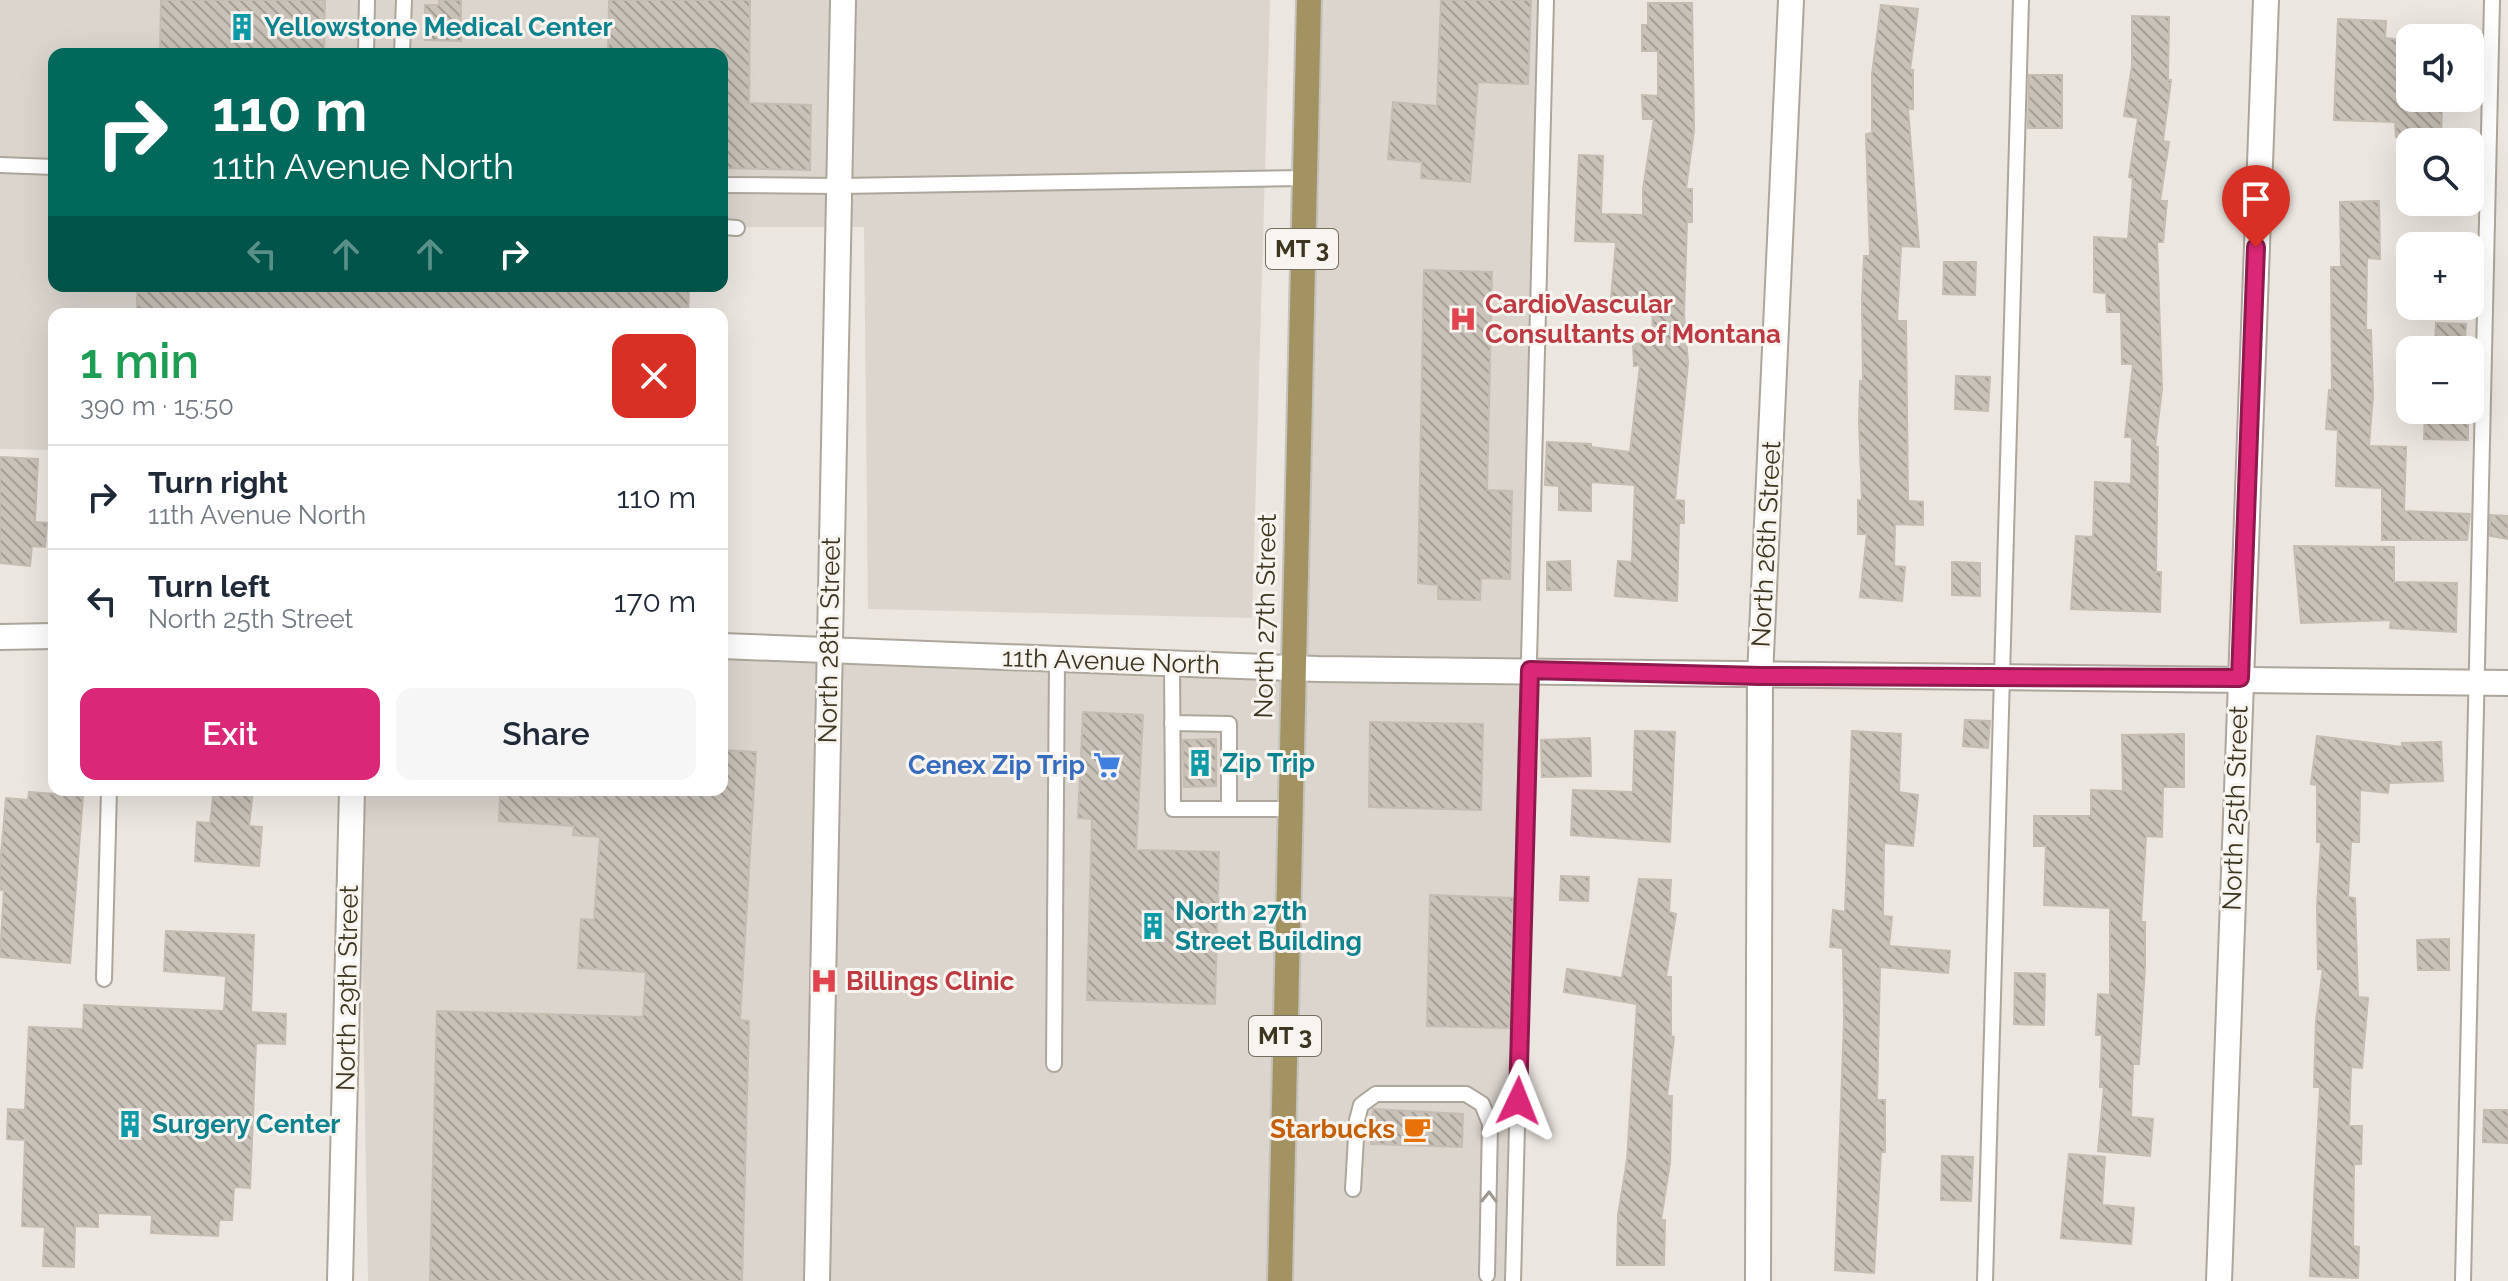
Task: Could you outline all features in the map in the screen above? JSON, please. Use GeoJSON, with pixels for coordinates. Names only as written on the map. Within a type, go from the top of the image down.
{"type":"FeatureCollection","features":[{"type":"Feature","properties":{"kind":"main road","name":"North 27th Street"},"geometry":{"type":"LineString","coordinates":[[1280,1281],[1309,0]]}},
{"type":"Feature","properties":{"kind":"street","name":"North 28th Street"},"geometry":{"type":"LineString","coordinates":[[817,1281],[843,0]]}},
{"type":"Feature","properties":{"kind":"street","name":"North 26th Street"},"geometry":{"type":"LineString","coordinates":[[1758,1281],[1760,676],[1791,0]]}},
{"type":"Feature","properties":{"kind":"street","name":"North 25th Street"},"geometry":{"type":"LineString","coordinates":[[2219,1281],[2266,0]]}},
{"type":"Feature","properties":{"kind":"street"},"geometry":{"type":"LineString","coordinates":[[0,637],[48,636]]}},
{"type":"Feature","properties":{"kind":"street","name":"11th Avenue North"},"geometry":{"type":"LineString","coordinates":[[728,646],[1292,667],[1760,676],[2240,678],[2508,683]]}},
{"type":"Feature","properties":{"kind":"street","name":"North 29th Street"},"geometry":{"type":"LineString","coordinates":[[340,1281],[352,796]]}},
{"type":"Feature","properties":{"kind":"lane"},"geometry":{"type":"LineString","coordinates":[[366,48],[367,0]]}},
{"type":"Feature","properties":{"kind":"lane"},"geometry":{"type":"LineString","coordinates":[[402,48],[404,0]]}},
{"type":"Feature","properties":{"kind":"lane"},"geometry":{"type":"LineString","coordinates":[[1513,1281],[1546,0]]}},
{"type":"Feature","properties":{"kind":"lane"},"geometry":{"type":"LineString","coordinates":[[1985,1281],[2021,0]]}},
{"type":"Feature","properties":{"kind":"lane"},"geometry":{"type":"LineString","coordinates":[[2463,1281],[2492,0]]}},
{"type":"Feature","properties":{"kind":"lane"},"geometry":{"type":"LineString","coordinates":[[0,165],[48,167]]}},
{"type":"Feature","properties":{"kind":"lane"},"geometry":{"type":"LineString","coordinates":[[728,185],[1304,178]]}},
{"type":"Feature","properties":{"kind":"lane"},"geometry":{"type":"LineString","coordinates":[[1054,1064],[1057,658]]}},
{"type":"Feature","properties":{"kind":"lane"},"geometry":{"type":"LineString","coordinates":[[1172,663],[1173,809],[1289,809]]}},
{"type":"Feature","properties":{"kind":"lane"},"geometry":{"type":"LineString","coordinates":[[1172,723],[1229,724],[1229,809]]}},
{"type":"Feature","properties":{"kind":"lane"},"geometry":{"type":"LineString","coordinates":[[104,979],[109,796]]}},
{"type":"Feature","properties":{"kind":"lane"},"geometry":{"type":"LineString","coordinates":[[1353,1189],[1357,1120],[1361,1105],[1376,1094],[1466,1094],[1482,1104],[1490,1124],[1487,1275]]}},
{"type":"Feature","properties":{"kind":"shaded area"},"geometry":{"type":"Polygon","coordinates":[[[0,0],[1270,0],[1252,618],[868,609],[864,227],[728,227],[728,48],[48,48],[48,292],[609,292],[608,308],[48,308],[48,450],[0,449],[0,0]]]}},
{"type":"Feature","properties":{"kind":"shaded area","name":"Billings Clinic"},"geometry":{"type":"Polygon","coordinates":[[[1309,0],[1546,0],[1513,1281],[368,1281],[359,796],[728,796],[728,647],[1292,667],[1309,0]]]}},
{"type":"Feature","properties":{"kind":"building","name":"Yellowstone Medical Center"},"geometry":{"type":"Polygon","coordinates":[[[161,0],[325,0],[324,48],[160,48],[161,0]]]}},
{"type":"Feature","properties":{"kind":"building"},"geometry":{"type":"Polygon","coordinates":[[[439,0],[461,0],[461,41],[425,40],[425,5],[439,5],[439,0]]]}},
{"type":"Feature","properties":{"kind":"building"},"geometry":{"type":"Polygon","coordinates":[[[609,0],[750,0],[749,103],[811,105],[810,170],[728,168],[728,48],[608,48],[609,0]]]}},
{"type":"Feature","properties":{"kind":"building"},"geometry":{"type":"Polygon","coordinates":[[[1441,0],[1531,0],[1528,84],[1478,82],[1470,182],[1421,178],[1422,162],[1388,159],[1393,102],[1437,106],[1441,0]]]}},
{"type":"Feature","properties":{"kind":"building"},"geometry":{"type":"Polygon","coordinates":[[[1648,3],[1692,3],[1694,130],[1686,189],[1692,189],[1692,222],[1687,222],[1684,313],[1688,363],[1675,500],[1684,501],[1684,523],[1679,523],[1677,601],[1615,596],[1618,561],[1632,562],[1635,485],[1591,482],[1591,511],[1559,510],[1559,486],[1545,485],[1547,442],[1591,444],[1591,447],[1630,452],[1640,365],[1634,366],[1633,344],[1653,343],[1652,301],[1611,298],[1616,242],[1575,241],[1579,155],[1603,156],[1601,214],[1643,215],[1643,189],[1654,119],[1643,119],[1642,95],[1658,96],[1658,51],[1642,51],[1642,25],[1648,25],[1648,3]]]}},
{"type":"Feature","properties":{"kind":"building"},"geometry":{"type":"Polygon","coordinates":[[[1881,5],[1918,9],[1910,70],[1913,70],[1913,109],[1908,109],[1919,247],[1901,246],[1897,321],[1906,321],[1908,501],[1923,502],[1923,525],[1895,524],[1894,566],[1905,567],[1902,601],[1860,597],[1867,534],[1858,534],[1858,500],[1862,501],[1859,423],[1860,381],[1863,382],[1862,300],[1864,256],[1870,256],[1866,134],[1872,133],[1872,74],[1881,5]]]}},
{"type":"Feature","properties":{"kind":"building"},"geometry":{"type":"Polygon","coordinates":[[[2132,16],[2169,17],[2168,80],[2171,80],[2163,141],[2169,142],[2160,201],[2167,201],[2163,242],[2157,242],[2162,389],[2155,447],[2158,447],[2156,572],[2161,572],[2160,612],[2071,609],[2076,536],[2093,537],[2095,482],[2131,484],[2132,437],[2125,437],[2133,364],[2122,364],[2121,312],[2107,312],[2106,293],[2094,292],[2094,237],[2128,239],[2133,178],[2129,177],[2138,118],[2124,116],[2132,66],[2132,16]]]}},
{"type":"Feature","properties":{"kind":"building"},"geometry":{"type":"Polygon","coordinates":[[[2338,19],[2386,21],[2385,38],[2396,39],[2396,112],[2442,112],[2441,128],[2396,128],[2396,137],[2395,122],[2334,120],[2338,19]]]}},
{"type":"Feature","properties":{"kind":"building"},"geometry":{"type":"Polygon","coordinates":[[[2029,75],[2062,75],[2062,128],[2028,128],[2029,75]]]}},
{"type":"Feature","properties":{"kind":"building"},"geometry":{"type":"Polygon","coordinates":[[[2379,201],[2380,259],[2367,258],[2366,330],[2371,330],[2373,395],[2369,446],[2406,447],[2404,511],[2470,514],[2467,540],[2382,540],[2382,488],[2336,486],[2338,430],[2326,429],[2329,390],[2332,390],[2331,267],[2341,267],[2340,202],[2379,201]]]}},
{"type":"Feature","properties":{"kind":"building"},"geometry":{"type":"Polygon","coordinates":[[[1944,262],[1976,262],[1975,295],[1943,294],[1944,262]]]}},
{"type":"Feature","properties":{"kind":"building"},"geometry":{"type":"Polygon","coordinates":[[[1424,270],[1492,272],[1487,490],[1512,491],[1510,579],[1481,578],[1480,600],[1438,599],[1438,585],[1418,583],[1424,270]]]}},
{"type":"Feature","properties":{"kind":"building"},"geometry":{"type":"Polygon","coordinates":[[[137,292],[689,292],[688,308],[137,308],[137,292]]]}},
{"type":"Feature","properties":{"kind":"building"},"geometry":{"type":"Polygon","coordinates":[[[2436,323],[2466,324],[2465,336],[2436,336],[2436,323]]]}},
{"type":"Feature","properties":{"kind":"building"},"geometry":{"type":"Polygon","coordinates":[[[1956,376],[1990,377],[1988,411],[1955,409],[1956,376]]]}},
{"type":"Feature","properties":{"kind":"building"},"geometry":{"type":"Polygon","coordinates":[[[2425,424],[2468,424],[2468,440],[2424,439],[2425,424]]]}},
{"type":"Feature","properties":{"kind":"building"},"geometry":{"type":"Polygon","coordinates":[[[0,457],[38,459],[35,522],[47,523],[45,547],[32,546],[30,566],[0,563],[0,457]]]}},
{"type":"Feature","properties":{"kind":"building"},"geometry":{"type":"Polygon","coordinates":[[[2490,515],[2508,516],[2508,539],[2490,536],[2490,515]]]}},
{"type":"Feature","properties":{"kind":"building"},"geometry":{"type":"Polygon","coordinates":[[[2294,546],[2394,547],[2394,582],[2457,583],[2456,632],[2390,628],[2391,620],[2301,623],[2294,546]]]}},
{"type":"Feature","properties":{"kind":"building"},"geometry":{"type":"Polygon","coordinates":[[[1570,561],[1571,590],[1547,590],[1547,562],[1570,561]]]}},
{"type":"Feature","properties":{"kind":"building"},"geometry":{"type":"Polygon","coordinates":[[[1952,562],[1980,563],[1980,596],[1952,595],[1952,562]]]}},
{"type":"Feature","properties":{"kind":"building","name":"North 27th Street Building"},"geometry":{"type":"Polygon","coordinates":[[[1083,712],[1143,715],[1136,850],[1219,852],[1215,1004],[1087,1000],[1092,819],[1078,818],[1083,712]]]}},
{"type":"Feature","properties":{"kind":"building"},"geometry":{"type":"Polygon","coordinates":[[[1965,720],[1990,721],[1988,748],[1963,746],[1965,720]]]}},
{"type":"Feature","properties":{"kind":"building"},"geometry":{"type":"Polygon","coordinates":[[[1370,722],[1483,724],[1481,810],[1369,807],[1370,722]]]}},
{"type":"Feature","properties":{"kind":"building"},"geometry":{"type":"Polygon","coordinates":[[[1635,731],[1675,732],[1670,842],[1571,835],[1573,790],[1633,792],[1635,731]]]}},
{"type":"Feature","properties":{"kind":"building"},"geometry":{"type":"Polygon","coordinates":[[[1852,731],[1901,734],[1899,792],[1918,795],[1913,846],[1884,843],[1883,916],[1892,917],[1889,946],[1950,951],[1948,973],[1880,967],[1877,1100],[1885,1100],[1885,1152],[1881,1152],[1874,1273],[1835,1270],[1844,1021],[1843,948],[1830,947],[1833,910],[1845,912],[1852,731]]]}},
{"type":"Feature","properties":{"kind":"building"},"geometry":{"type":"Polygon","coordinates":[[[2184,734],[2184,787],[2163,787],[2162,837],[2146,836],[2141,922],[2145,922],[2145,967],[2139,1064],[2133,1064],[2131,1117],[2153,1119],[2150,1156],[2098,1151],[2104,1087],[2100,1087],[2102,1035],[2096,1035],[2098,994],[2110,995],[2110,908],[2044,905],[2046,846],[2034,846],[2034,816],[2091,816],[2091,790],[2123,791],[2122,735],[2184,734]]]}},
{"type":"Feature","properties":{"kind":"building"},"geometry":{"type":"Polygon","coordinates":[[[2317,736],[2402,747],[2402,743],[2441,742],[2443,781],[2389,783],[2388,793],[2360,790],[2359,842],[2351,842],[2348,897],[2355,898],[2358,997],[2368,998],[2362,1068],[2351,1067],[2349,1126],[2362,1126],[2361,1164],[2354,1164],[2353,1246],[2359,1247],[2358,1278],[2310,1276],[2320,1087],[2314,1087],[2316,1021],[2323,969],[2318,969],[2317,906],[2321,842],[2317,842],[2317,785],[2311,784],[2317,736]]]}},
{"type":"Feature","properties":{"kind":"building"},"geometry":{"type":"Polygon","coordinates":[[[1590,738],[1591,776],[1542,777],[1541,740],[1590,738]]]}},
{"type":"Feature","properties":{"kind":"building","name":"Zip Trip"},"geometry":{"type":"Polygon","coordinates":[[[1216,739],[1216,786],[1184,787],[1183,740],[1216,739]]]}},
{"type":"Feature","properties":{"kind":"building"},"geometry":{"type":"Polygon","coordinates":[[[728,750],[756,752],[740,1020],[749,1021],[742,1281],[430,1281],[437,1011],[643,1017],[646,972],[578,968],[581,919],[594,920],[600,837],[573,835],[574,826],[499,821],[500,796],[728,796],[728,750]]]}},
{"type":"Feature","properties":{"kind":"building"},"geometry":{"type":"Polygon","coordinates":[[[29,792],[48,793],[48,796],[83,796],[70,963],[0,957],[4,890],[0,890],[0,866],[6,798],[28,800],[29,792]]]}},
{"type":"Feature","properties":{"kind":"building"},"geometry":{"type":"Polygon","coordinates":[[[213,796],[252,796],[249,826],[262,827],[259,866],[195,861],[197,822],[210,823],[213,796]]]}},
{"type":"Feature","properties":{"kind":"building"},"geometry":{"type":"Polygon","coordinates":[[[1561,876],[1589,877],[1588,901],[1560,900],[1561,876]]]}},
{"type":"Feature","properties":{"kind":"building"},"geometry":{"type":"Polygon","coordinates":[[[1639,879],[1671,880],[1669,912],[1676,914],[1666,977],[1671,977],[1671,1036],[1674,1037],[1667,1096],[1672,1096],[1670,1163],[1661,1220],[1665,1220],[1664,1265],[1617,1265],[1618,1215],[1627,1160],[1637,1004],[1564,992],[1567,969],[1622,978],[1639,879]]]}},
{"type":"Feature","properties":{"kind":"building"},"geometry":{"type":"Polygon","coordinates":[[[1430,895],[1513,898],[1510,1028],[1427,1026],[1430,895]]]}},
{"type":"Feature","properties":{"kind":"building","name":"Surgery Center"},"geometry":{"type":"Polygon","coordinates":[[[166,931],[254,935],[251,1012],[286,1014],[285,1044],[256,1043],[250,1188],[234,1187],[232,1220],[219,1220],[218,1236],[151,1233],[152,1215],[98,1213],[98,1227],[75,1226],[74,1267],[43,1266],[45,1227],[22,1226],[25,1140],[7,1139],[8,1109],[25,1110],[29,1027],[83,1029],[84,1005],[224,1011],[226,976],[164,971],[166,931]]]}},
{"type":"Feature","properties":{"kind":"building"},"geometry":{"type":"Polygon","coordinates":[[[2449,939],[2449,970],[2418,970],[2417,940],[2449,939]]]}},
{"type":"Feature","properties":{"kind":"building"},"geometry":{"type":"Polygon","coordinates":[[[2015,973],[2045,974],[2044,1025],[2014,1024],[2015,973]]]}},
{"type":"Feature","properties":{"kind":"building","name":"Starbucks"},"geometry":{"type":"Polygon","coordinates":[[[1373,1109],[1463,1114],[1462,1147],[1371,1144],[1373,1109]]]}},
{"type":"Feature","properties":{"kind":"building"},"geometry":{"type":"Polygon","coordinates":[[[2484,1110],[2508,1110],[2508,1143],[2483,1142],[2484,1110]]]}},
{"type":"Feature","properties":{"kind":"building"},"geometry":{"type":"Polygon","coordinates":[[[2069,1154],[2105,1157],[2102,1205],[2134,1208],[2131,1244],[2061,1238],[2069,1154]]]}},
{"type":"Feature","properties":{"kind":"building"},"geometry":{"type":"Polygon","coordinates":[[[1942,1156],[1973,1157],[1971,1201],[1941,1200],[1942,1156]]]}},
{"type":"Feature","properties":{"kind":"place","name":"Yellowstone Medical Center"},"geometry":{"type":"Point","coordinates":[242,27]}},
{"type":"Feature","properties":{"kind":"place","name":"CardioVascular Consultants of Montana"},"geometry":{"type":"Point","coordinates":[1463,319]}},
{"type":"Feature","properties":{"kind":"place","name":"Zip Trip"},"geometry":{"type":"Point","coordinates":[1200,763]}},
{"type":"Feature","properties":{"kind":"place","name":"Cenex Zip Trip"},"geometry":{"type":"Point","coordinates":[1107,765]}},
{"type":"Feature","properties":{"kind":"place","name":"North 27th Street Building"},"geometry":{"type":"Point","coordinates":[1153,926]}},
{"type":"Feature","properties":{"kind":"place","name":"Billings Clinic"},"geometry":{"type":"Point","coordinates":[824,981]}},
{"type":"Feature","properties":{"kind":"place","name":"Surgery Center"},"geometry":{"type":"Point","coordinates":[130,1124]}},
{"type":"Feature","properties":{"kind":"place","name":"Starbucks"},"geometry":{"type":"Point","coordinates":[1417,1129]}},
{"type":"Feature","properties":{"kind":"route"},"geometry":{"type":"LineString","coordinates":[[1518,1101],[1530,670],[1760,676],[2240,678],[2256,247]]}}]}
